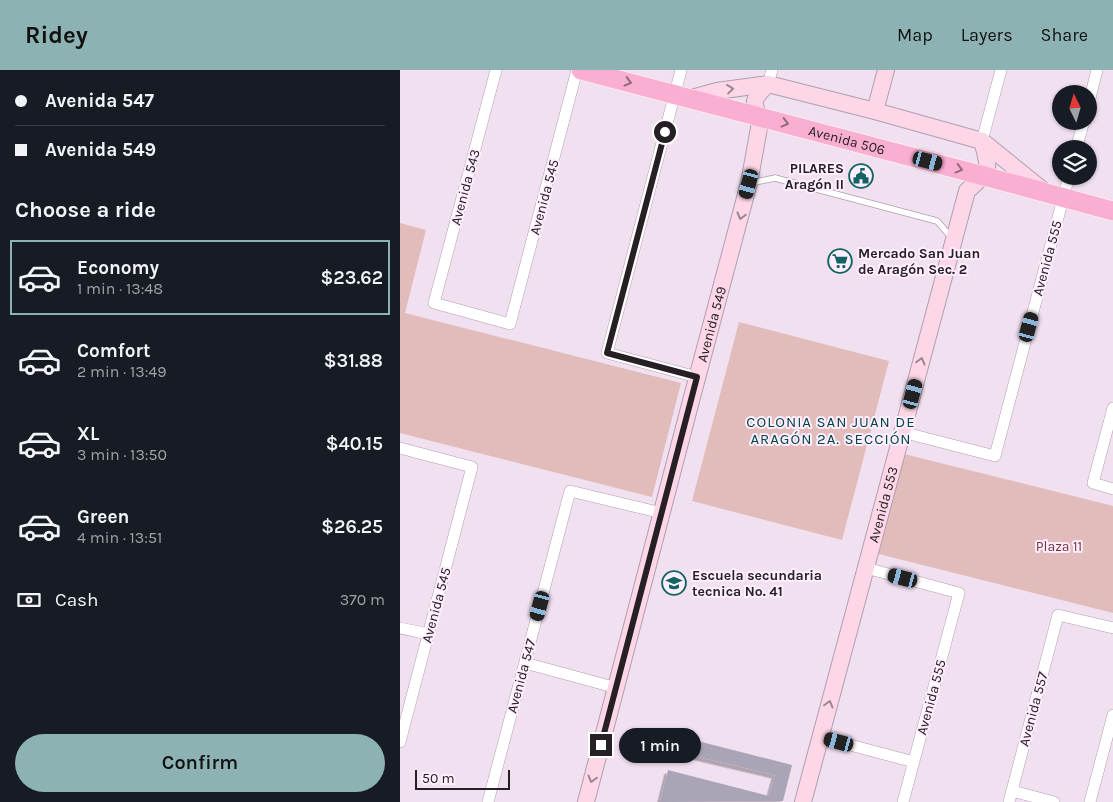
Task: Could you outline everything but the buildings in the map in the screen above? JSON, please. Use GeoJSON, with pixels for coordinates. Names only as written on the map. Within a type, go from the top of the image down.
{"type":"FeatureCollection","features":[{"type":"Feature","properties":{"kind":"main road","name":"Avenida 506"},"geometry":{"type":"LineString","coordinates":[[579,70],[1113,211]]}},
{"type":"Feature","properties":{"kind":"street","name":"Avenida 543"},"geometry":{"type":"LineString","coordinates":[[496,70],[434,303],[510,324]]}},
{"type":"Feature","properties":{"kind":"street","name":"Avenida 545"},"geometry":{"type":"LineString","coordinates":[[510,324],[579,70]]}},
{"type":"Feature","properties":{"kind":"street"},"geometry":{"type":"LineString","coordinates":[[682,70],[683,97],[607,353],[697,377]]}},
{"type":"Feature","properties":{"kind":"street"},"geometry":{"type":"LineString","coordinates":[[875,112],[886,70]]}},
{"type":"Feature","properties":{"kind":"street"},"geometry":{"type":"LineString","coordinates":[[984,176],[988,163],[982,141],[1001,70]]}},
{"type":"Feature","properties":{"kind":"street"},"geometry":{"type":"LineString","coordinates":[[1093,85],[1097,70]]}},
{"type":"Feature","properties":{"kind":"street"},"geometry":{"type":"LineString","coordinates":[[683,97],[717,91],[770,77],[875,112],[982,141],[1055,196]]}},
{"type":"Feature","properties":{"kind":"street","name":"Avenida 549"},"geometry":{"type":"LineString","coordinates":[[586,802],[749,184],[761,117],[756,110],[754,102],[770,77]]}},
{"type":"Feature","properties":{"kind":"street","name":"Avenida 553"},"geometry":{"type":"LineString","coordinates":[[803,802],[967,191],[984,176]]}},
{"type":"Feature","properties":{"kind":"street","name":"Avenida 555"},"geometry":{"type":"LineString","coordinates":[[902,432],[995,456],[1055,196],[1063,185]]}},
{"type":"Feature","properties":{"kind":"street"},"geometry":{"type":"LineString","coordinates":[[1113,408],[1093,483],[1113,489]]}},
{"type":"Feature","properties":{"kind":"street","name":"Avenida 545"},"geometry":{"type":"LineString","coordinates":[[400,448],[472,467],[400,742]]}},
{"type":"Feature","properties":{"kind":"street","name":"Avenida 547"},"geometry":{"type":"LineString","coordinates":[[488,802],[570,491],[662,512]]}},
{"type":"Feature","properties":{"kind":"street","name":"Avenida 555"},"geometry":{"type":"LineString","coordinates":[[866,568],[959,593],[903,802]]}},
{"type":"Feature","properties":{"kind":"street","name":"Avenida 557"},"geometry":{"type":"LineString","coordinates":[[1010,796],[1058,616],[1113,628]]}},
{"type":"Feature","properties":{"kind":"street"},"geometry":{"type":"LineString","coordinates":[[400,628],[428,634]]}},
{"type":"Feature","properties":{"kind":"street"},"geometry":{"type":"LineString","coordinates":[[524,663],[617,688]]}},
{"type":"Feature","properties":{"kind":"street"},"geometry":{"type":"LineString","coordinates":[[1090,802],[1113,715]]}},
{"type":"Feature","properties":{"kind":"street"},"geometry":{"type":"LineString","coordinates":[[820,737],[914,762]]}},
{"type":"Feature","properties":{"kind":"street"},"geometry":{"type":"LineString","coordinates":[[1010,796],[1054,802]]}},
{"type":"Feature","properties":{"kind":"lane"},"geometry":{"type":"LineString","coordinates":[[749,184],[775,178],[937,221],[954,240]]}},
{"type":"Feature","properties":{"kind":"green space"},"geometry":{"type":"Polygon","coordinates":[[[400,223],[426,230],[405,313],[681,383],[652,497],[400,433],[400,223]]]}},
{"type":"Feature","properties":{"kind":"green space"},"geometry":{"type":"Polygon","coordinates":[[[739,322],[889,361],[842,540],[692,501],[739,322]]]}},
{"type":"Feature","properties":{"kind":"green space","name":"Plaza 11"},"geometry":{"type":"Polygon","coordinates":[[[900,453],[1113,506],[1113,613],[875,553],[900,453]]]}},
{"type":"Feature","properties":{"kind":"place","name":"PILARES Aragón II"},"geometry":{"type":"Point","coordinates":[861,176]}},
{"type":"Feature","properties":{"kind":"place","name":"Mercado San Juan de Aragón Sec. 2"},"geometry":{"type":"Point","coordinates":[840,261]}},
{"type":"Feature","properties":{"kind":"place","name":"Escuela secundaria tecnica No. 41"},"geometry":{"type":"Point","coordinates":[674,583]}},
{"type":"Feature","properties":{"kind":"district","name":"COLONIA SAN JUAN DE ARAGÓN 2A. SECCIÓN"},"geometry":{"type":"Point","coordinates":[831,430]}},
{"type":"Feature","properties":{"kind":"route"},"geometry":{"type":"LineString","coordinates":[[601,745],[697,377],[607,353],[665,132]]}}]}
